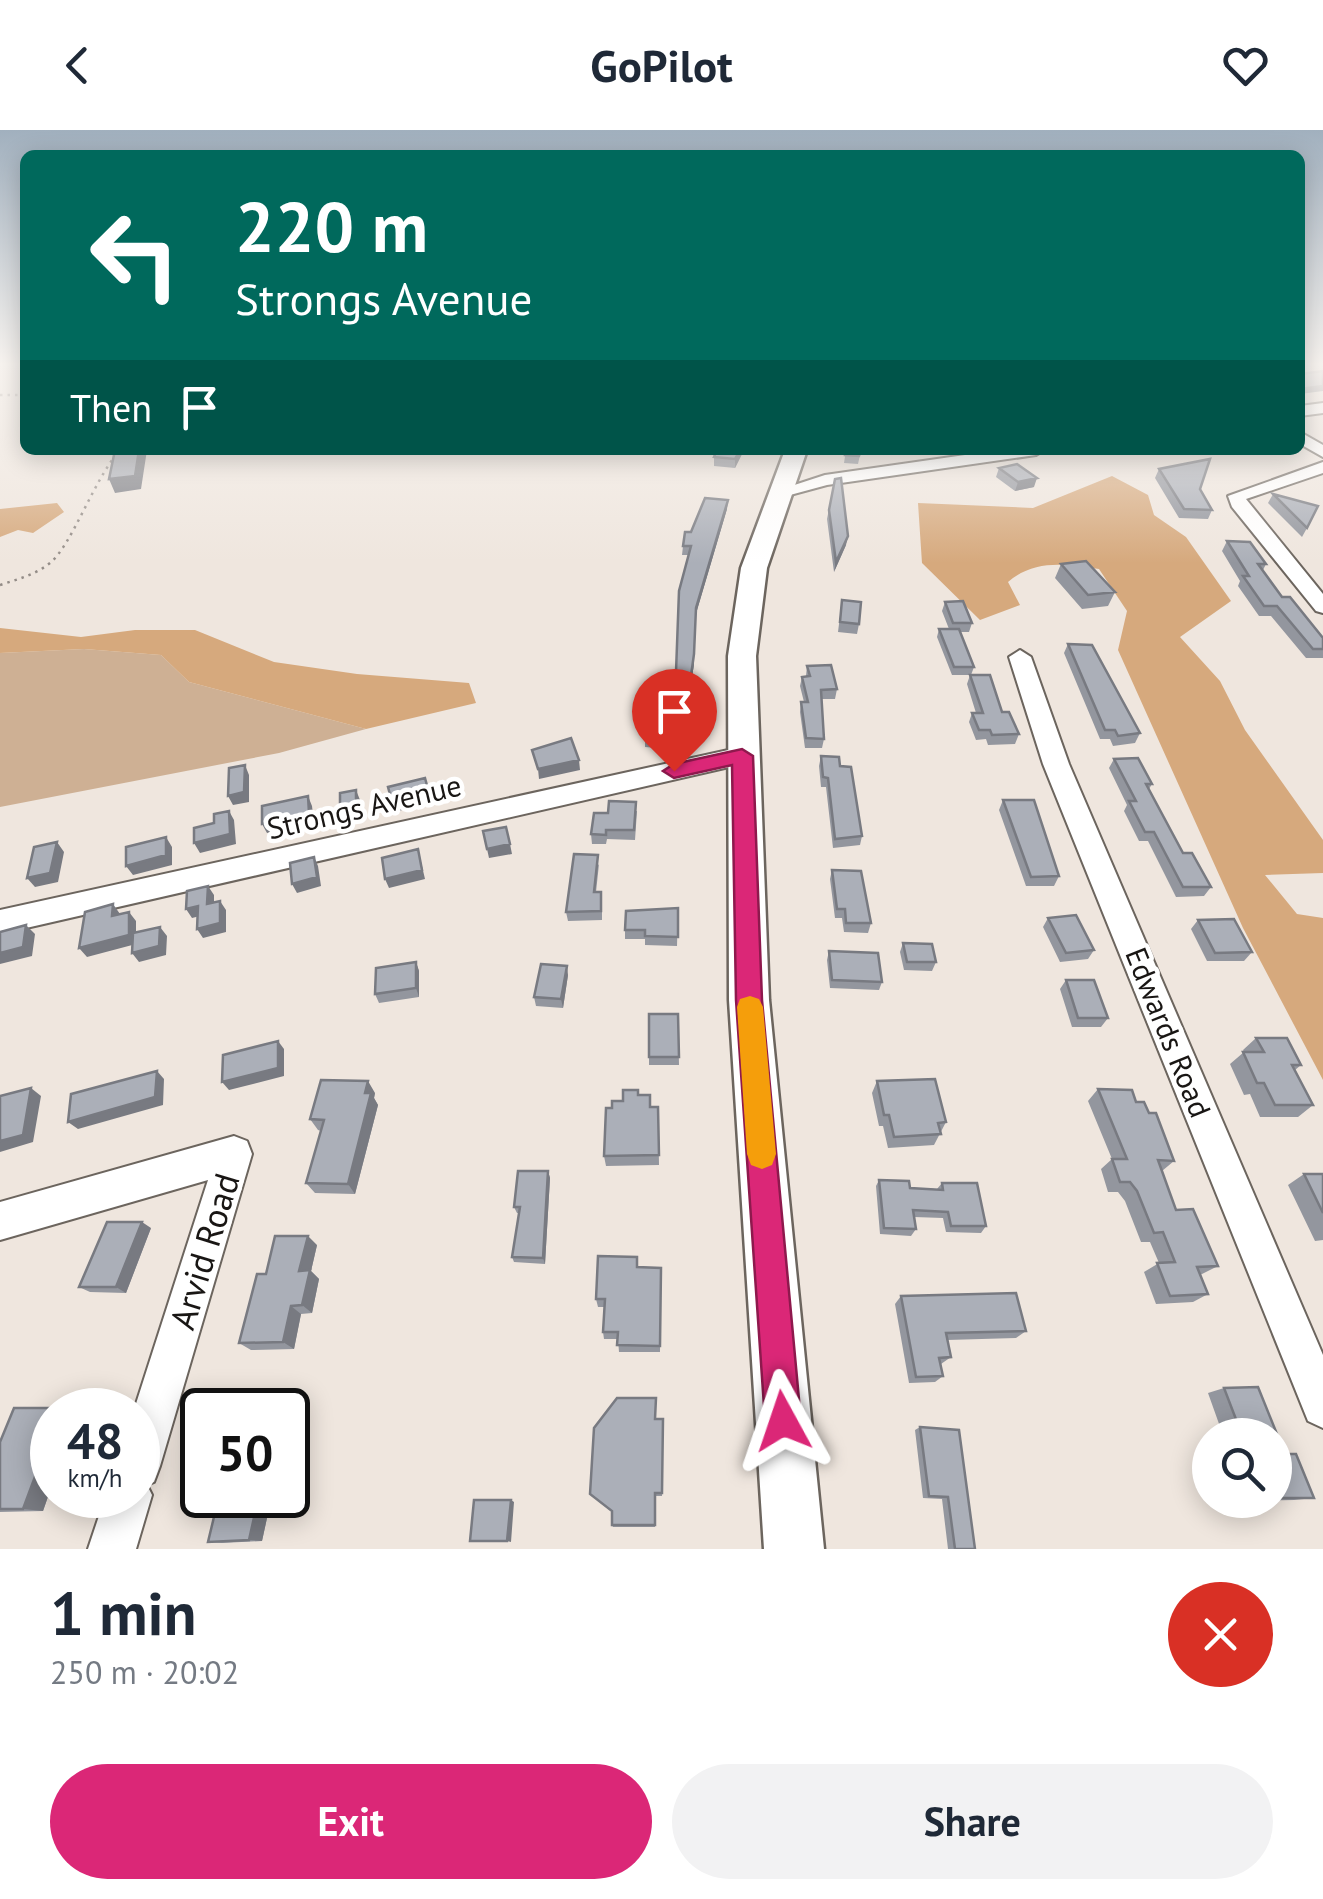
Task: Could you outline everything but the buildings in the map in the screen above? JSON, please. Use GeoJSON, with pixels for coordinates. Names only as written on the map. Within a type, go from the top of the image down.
{"type":"FeatureCollection","features":[{"type":"Feature","properties":{"kind":"main road"},"geometry":{"type":"LineString","coordinates":[[794,1549],[749,1000],[742,656],[746,604],[764,531],[797,473]]}},
{"type":"Feature","properties":{"kind":"street"},"geometry":{"type":"LineString","coordinates":[[797,473],[984,455]]}},
{"type":"Feature","properties":{"kind":"street"},"geometry":{"type":"LineString","coordinates":[[1323,467],[1238,496],[1238,503],[1323,606]]}},
{"type":"Feature","properties":{"kind":"street","name":"Edwards Road"},"geometry":{"type":"LineString","coordinates":[[1020,657],[1056,764],[1323,1406]]}},
{"type":"Feature","properties":{"kind":"street","name":"Strongs Avenue"},"geometry":{"type":"LineString","coordinates":[[0,922],[742,756]]}},
{"type":"Feature","properties":{"kind":"street","name":"Arvid Road"},"geometry":{"type":"LineString","coordinates":[[0,1220],[234,1154],[160,1394]]}},
{"type":"Feature","properties":{"kind":"street"},"geometry":{"type":"LineString","coordinates":[[112,1549],[122,1518]]}},
{"type":"Feature","properties":{"kind":"path"},"geometry":{"type":"LineString","coordinates":[[0,585],[34,574],[54,560],[102,470],[116,455]]}},
{"type":"Feature","properties":{"kind":"shaded area"},"geometry":{"type":"Polygon","coordinates":[[[1112,476],[1148,495],[1154,515],[1186,537],[1231,601],[1180,637],[1220,681],[1245,730],[1323,840],[1323,873],[1265,875],[1297,914],[1323,918],[1323,1080],[1243,928],[1118,650],[1127,611],[1099,569],[1062,565],[1029,570],[1008,582],[1020,605],[980,620],[922,563],[918,503],[1033,508],[1112,476]]]}},
{"type":"Feature","properties":{"kind":"shaded area"},"geometry":{"type":"Polygon","coordinates":[[[57,503],[64,512],[33,533],[18,530],[0,537],[0,509],[57,503]]]}},
{"type":"Feature","properties":{"kind":"shaded area"},"geometry":{"type":"Polygon","coordinates":[[[0,628],[81,637],[135,630],[195,630],[274,662],[357,674],[469,683],[476,703],[366,729],[189,682],[161,655],[84,649],[0,653],[0,628]]]}},
{"type":"Feature","properties":{"kind":"shaded area"},"geometry":{"type":"Polygon","coordinates":[[[84,649],[161,655],[189,682],[366,729],[279,753],[0,807],[0,653],[84,649]]]}},
{"type":"Feature","properties":{"kind":"slow traffic"},"geometry":{"type":"LineString","coordinates":[[750,1007],[762,1154]]}},
{"type":"Feature","properties":{"kind":"route"},"geometry":{"type":"LineString","coordinates":[[674,771],[742,756],[749,1000],[783,1421]]}}]}
